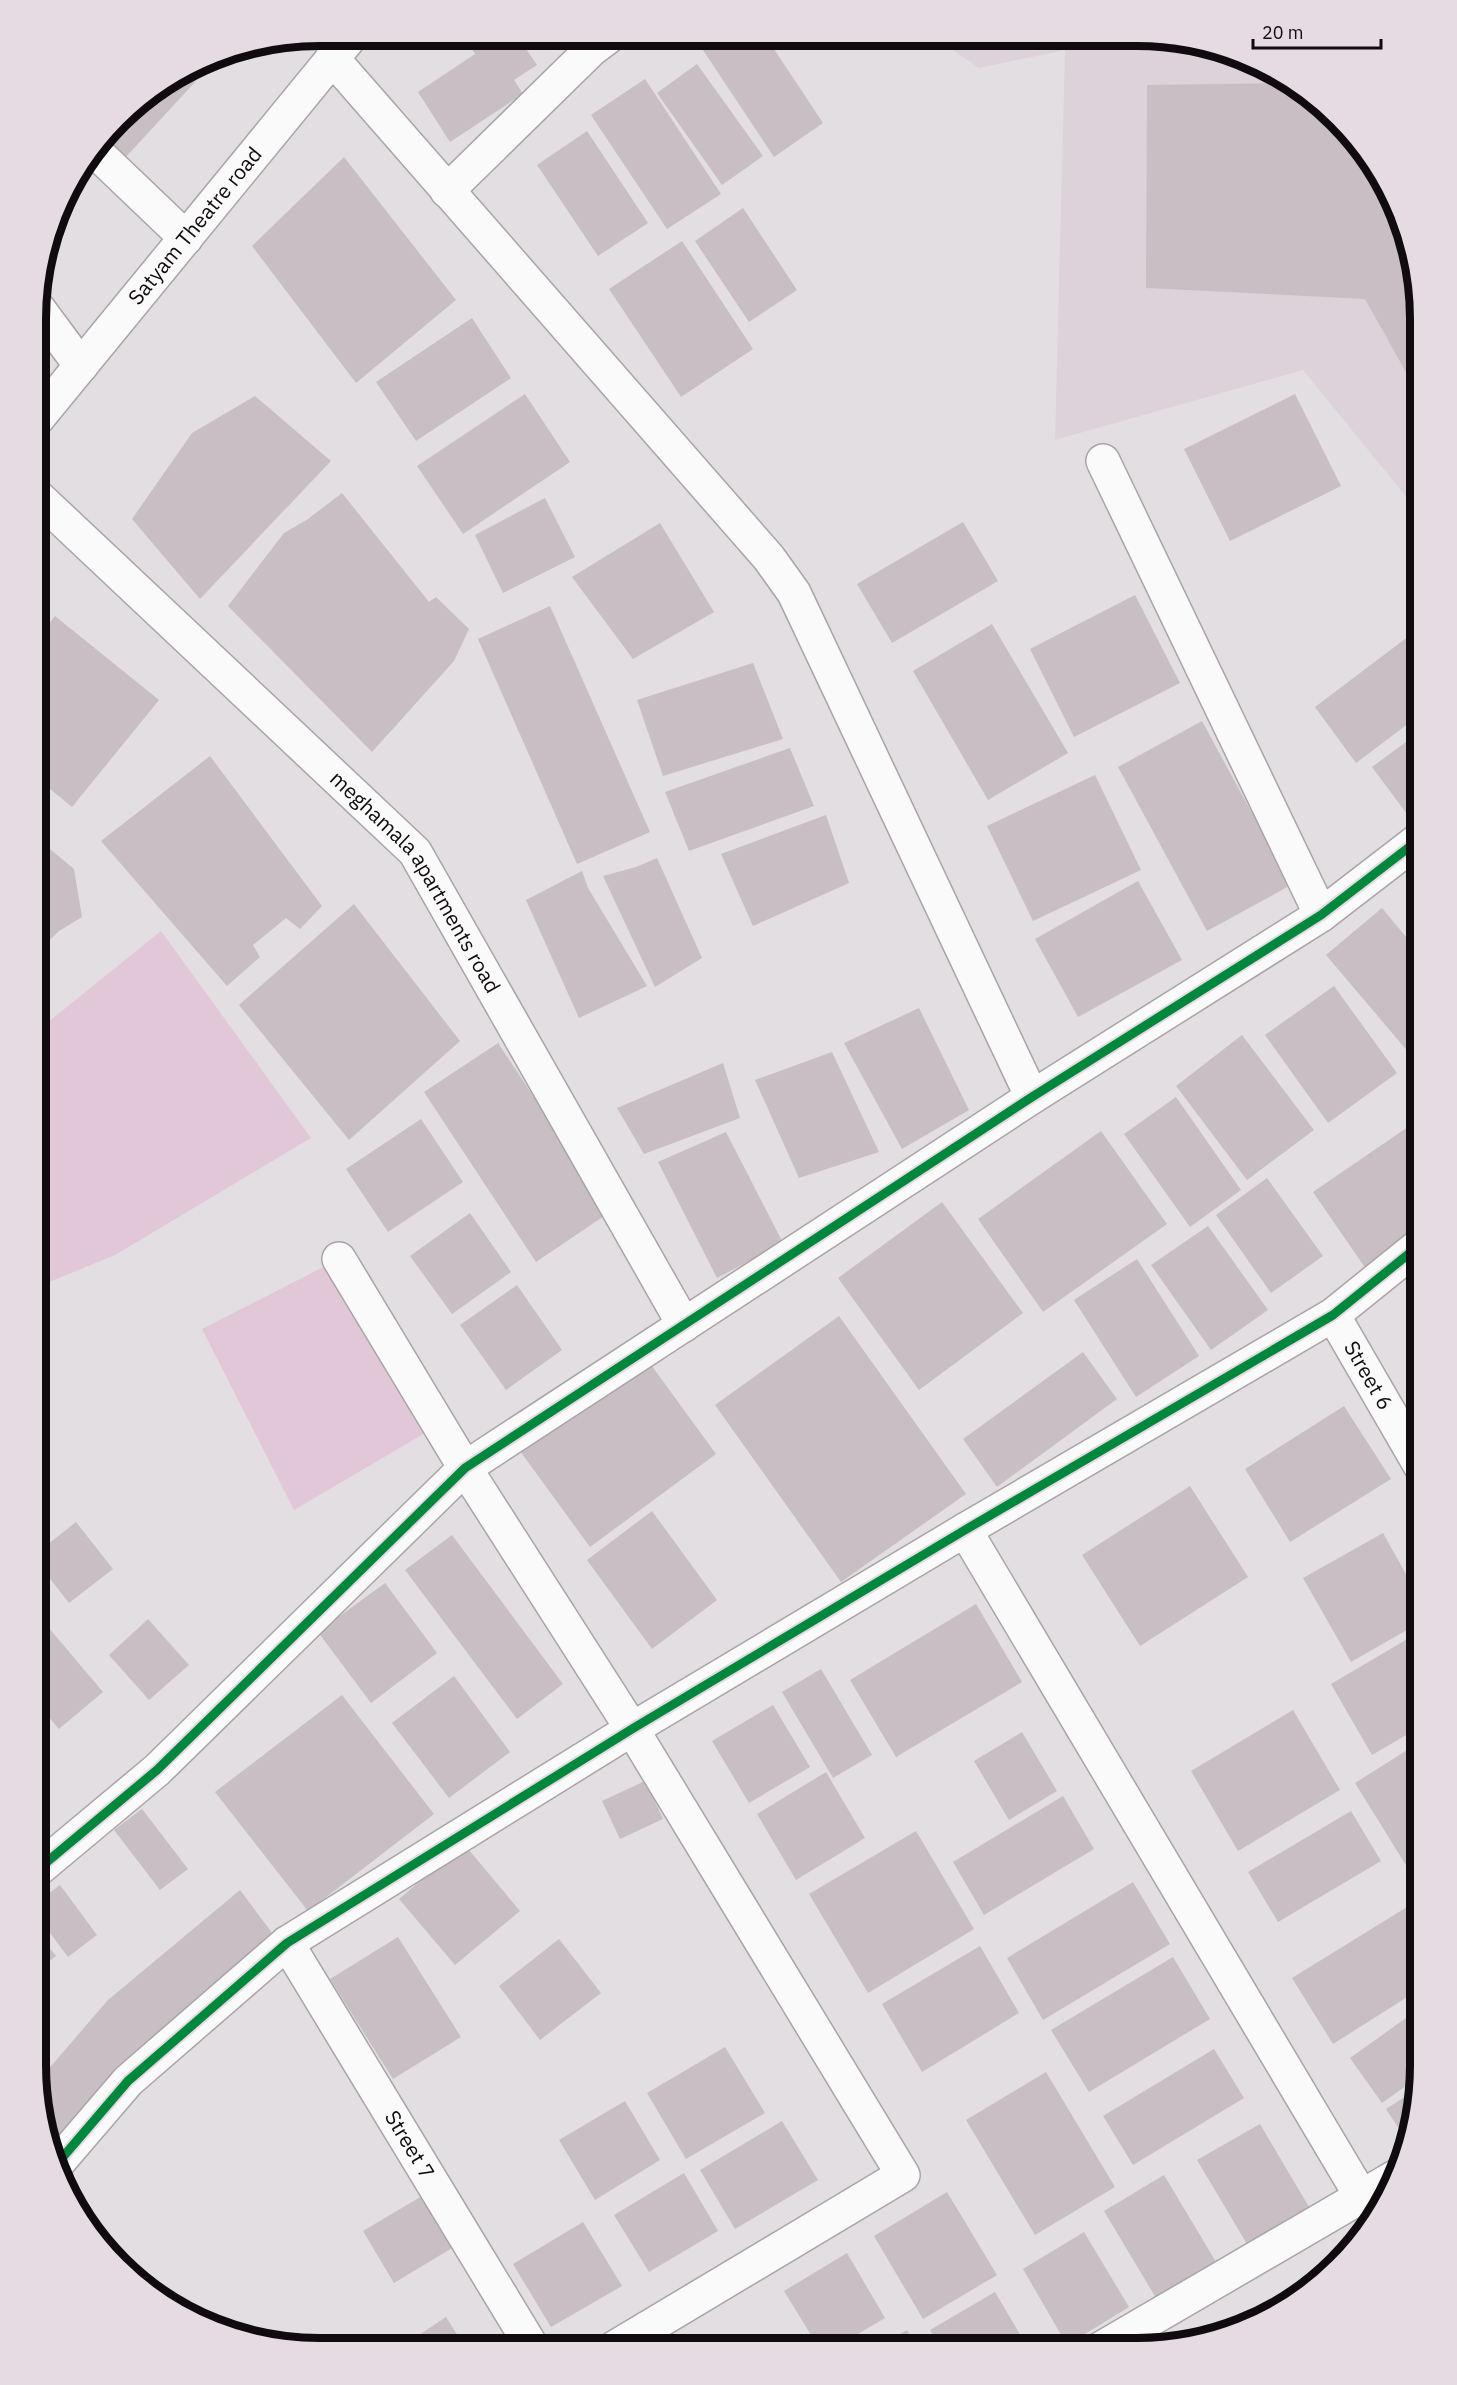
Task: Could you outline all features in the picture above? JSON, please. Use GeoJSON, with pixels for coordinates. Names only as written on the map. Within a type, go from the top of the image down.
{"type":"FeatureCollection","features":[{"type":"Feature","properties":{"kind":"street"},"geometry":{"type":"LineString","coordinates":[[447,191],[596,46]]}},
{"type":"Feature","properties":{"kind":"street"},"geometry":{"type":"LineString","coordinates":[[342,47],[447,191],[769,558],[794,593],[1032,1097]]}},
{"type":"Feature","properties":{"kind":"street","name":"Satyam Theatre road"},"geometry":{"type":"LineString","coordinates":[[46,408],[342,47]]}},
{"type":"Feature","properties":{"kind":"street"},"geometry":{"type":"LineString","coordinates":[[101,156],[186,238]]}},
{"type":"Feature","properties":{"kind":"street"},"geometry":{"type":"LineString","coordinates":[[46,319],[81,366]]}},
{"type":"Feature","properties":{"kind":"street"},"geometry":{"type":"LineString","coordinates":[[1103,461],[1321,915]]}},
{"type":"Feature","properties":{"kind":"street","name":"meghamala apartments road"},"geometry":{"type":"LineString","coordinates":[[46,504],[415,852],[684,1325]]}},
{"type":"Feature","properties":{"kind":"street"},"geometry":{"type":"LineString","coordinates":[[46,1863],[157,1770],[465,1468],[1032,1097],[1321,915],[1410,846]]}},
{"type":"Feature","properties":{"kind":"street"},"geometry":{"type":"LineString","coordinates":[[63,2157],[128,2081],[286,1943],[632,1729],[965,1530],[1333,1315],[1410,1253]]}},
{"type":"Feature","properties":{"kind":"street"},"geometry":{"type":"LineString","coordinates":[[339,1259],[465,1468],[632,1729],[903,2175],[631,2338]]}},
{"type":"Feature","properties":{"kind":"street","name":"Street 6"},"geometry":{"type":"LineString","coordinates":[[1333,1315],[1410,1448]]}},
{"type":"Feature","properties":{"kind":"street"},"geometry":{"type":"LineString","coordinates":[[965,1530],[1361,2196]]}},
{"type":"Feature","properties":{"kind":"street","name":"Street 7"},"geometry":{"type":"LineString","coordinates":[[286,1943],[527,2338]]}},
{"type":"Feature","properties":{"kind":"street"},"geometry":{"type":"LineString","coordinates":[[1119,2338],[1383,2183]]}},
{"type":"Feature","properties":{"kind":"shaded area"},"geometry":{"type":"Polygon","coordinates":[[[947,46],[1138,46],[1173,49],[1208,56],[1242,67],[1289,92],[1331,126],[1354,153],[1374,183],[1407,277],[1410,301],[1410,501],[1303,370],[1055,440],[1065,50],[979,68],[947,46]]]}},
{"type":"Feature","properties":{"kind":"shaded area"},"geometry":{"type":"Polygon","coordinates":[[[161,931],[311,1138],[115,1255],[46,1283],[46,1024],[161,931]]]}},
{"type":"Feature","properties":{"kind":"shaded area"},"geometry":{"type":"Polygon","coordinates":[[[339,1259],[437,1426],[294,1510],[202,1329],[339,1259]]]}},
{"type":"Feature","properties":{"kind":"building"},"geometry":{"type":"Polygon","coordinates":[[[470,46],[524,46],[537,65],[514,80],[523,94],[450,142],[418,92],[475,54],[470,46]]]}},
{"type":"Feature","properties":{"kind":"building"},"geometry":{"type":"Polygon","coordinates":[[[772,46],[823,123],[774,157],[701,47],[772,46]]]}},
{"type":"Feature","properties":{"kind":"building"},"geometry":{"type":"Polygon","coordinates":[[[697,64],[763,156],[722,185],[657,93],[697,64]]]}},
{"type":"Feature","properties":{"kind":"building"},"geometry":{"type":"Polygon","coordinates":[[[204,73],[124,159],[109,145],[114,139],[153,103],[204,73]]]}},
{"type":"Feature","properties":{"kind":"building"},"geometry":{"type":"Polygon","coordinates":[[[645,79],[721,194],[667,229],[591,115],[645,79]]]}},
{"type":"Feature","properties":{"kind":"building"},"geometry":{"type":"Polygon","coordinates":[[[1274,83],[1318,114],[1343,139],[1374,183],[1390,215],[1401,249],[1410,301],[1410,379],[1365,299],[1146,288],[1147,85],[1274,83]]]}},
{"type":"Feature","properties":{"kind":"building"},"geometry":{"type":"Polygon","coordinates":[[[587,131],[648,223],[598,256],[537,165],[587,131]]]}},
{"type":"Feature","properties":{"kind":"building"},"geometry":{"type":"Polygon","coordinates":[[[344,157],[456,300],[356,383],[252,246],[344,157]]]}},
{"type":"Feature","properties":{"kind":"building"},"geometry":{"type":"Polygon","coordinates":[[[743,208],[797,290],[749,322],[695,241],[743,208]]]}},
{"type":"Feature","properties":{"kind":"building"},"geometry":{"type":"Polygon","coordinates":[[[682,241],[753,349],[681,397],[609,289],[682,241]]]}},
{"type":"Feature","properties":{"kind":"building"},"geometry":{"type":"Polygon","coordinates":[[[472,318],[511,378],[416,441],[376,382],[472,318]]]}},
{"type":"Feature","properties":{"kind":"building"},"geometry":{"type":"Polygon","coordinates":[[[525,394],[570,462],[463,534],[417,466],[525,394]]]}},
{"type":"Feature","properties":{"kind":"building"},"geometry":{"type":"Polygon","coordinates":[[[1295,394],[1341,486],[1230,541],[1184,449],[1295,394]]]}},
{"type":"Feature","properties":{"kind":"building"},"geometry":{"type":"Polygon","coordinates":[[[255,396],[331,461],[200,599],[132,519],[192,433],[255,396]]]}},
{"type":"Feature","properties":{"kind":"building"},"geometry":{"type":"Polygon","coordinates":[[[342,493],[429,602],[436,597],[469,629],[454,661],[372,752],[228,606],[284,533],[308,519],[342,493]]]}},
{"type":"Feature","properties":{"kind":"building"},"geometry":{"type":"Polygon","coordinates":[[[545,498],[575,557],[503,593],[475,535],[545,498]]]}},
{"type":"Feature","properties":{"kind":"building"},"geometry":{"type":"Polygon","coordinates":[[[963,522],[998,581],[892,643],[857,584],[963,522]]]}},
{"type":"Feature","properties":{"kind":"building"},"geometry":{"type":"Polygon","coordinates":[[[660,523],[714,612],[633,659],[572,577],[660,523]]]}},
{"type":"Feature","properties":{"kind":"building"},"geometry":{"type":"Polygon","coordinates":[[[1135,595],[1180,683],[1074,737],[1030,649],[1135,595]]]}},
{"type":"Feature","properties":{"kind":"building"},"geometry":{"type":"Polygon","coordinates":[[[550,606],[650,832],[577,864],[478,639],[550,606]]]}},
{"type":"Feature","properties":{"kind":"building"},"geometry":{"type":"Polygon","coordinates":[[[55,616],[159,700],[72,807],[46,786],[46,628],[55,616]]]}},
{"type":"Feature","properties":{"kind":"building"},"geometry":{"type":"Polygon","coordinates":[[[992,624],[1068,753],[988,800],[913,671],[992,624]]]}},
{"type":"Feature","properties":{"kind":"building"},"geometry":{"type":"Polygon","coordinates":[[[1410,635],[1410,722],[1356,763],[1315,707],[1410,635]]]}},
{"type":"Feature","properties":{"kind":"building"},"geometry":{"type":"Polygon","coordinates":[[[753,663],[783,739],[663,776],[637,700],[753,663]]]}},
{"type":"Feature","properties":{"kind":"building"},"geometry":{"type":"Polygon","coordinates":[[[1202,721],[1291,885],[1207,931],[1118,767],[1202,721]]]}},
{"type":"Feature","properties":{"kind":"building"},"geometry":{"type":"Polygon","coordinates":[[[1410,739],[1410,812],[1407,814],[1372,767],[1410,739]]]}},
{"type":"Feature","properties":{"kind":"building"},"geometry":{"type":"Polygon","coordinates":[[[790,748],[814,806],[689,851],[665,792],[790,748]]]}},
{"type":"Feature","properties":{"kind":"building"},"geometry":{"type":"Polygon","coordinates":[[[210,756],[322,906],[300,929],[286,918],[253,945],[260,957],[227,986],[101,841],[210,756]]]}},
{"type":"Feature","properties":{"kind":"building"},"geometry":{"type":"Polygon","coordinates":[[[1095,775],[1141,870],[1033,921],[987,826],[1095,775]]]}},
{"type":"Feature","properties":{"kind":"building"},"geometry":{"type":"Polygon","coordinates":[[[826,815],[849,883],[753,926],[721,854],[826,815]]]}},
{"type":"Feature","properties":{"kind":"building"},"geometry":{"type":"Polygon","coordinates":[[[46,846],[74,869],[82,917],[59,931],[46,943],[46,846]]]}},
{"type":"Feature","properties":{"kind":"building"},"geometry":{"type":"Polygon","coordinates":[[[657,858],[702,958],[655,987],[603,876],[636,867],[657,858]]]}},
{"type":"Feature","properties":{"kind":"building"},"geometry":{"type":"Polygon","coordinates":[[[582,871],[588,888],[647,986],[579,1018],[526,900],[582,871]]]}},
{"type":"Feature","properties":{"kind":"building"},"geometry":{"type":"Polygon","coordinates":[[[1138,881],[1182,960],[1078,1017],[1035,939],[1138,881]]]}},
{"type":"Feature","properties":{"kind":"building"},"geometry":{"type":"Polygon","coordinates":[[[354,904],[460,1041],[349,1140],[239,1005],[354,904]]]}},
{"type":"Feature","properties":{"kind":"building"},"geometry":{"type":"Polygon","coordinates":[[[1382,908],[1410,942],[1410,1054],[1326,955],[1382,908]]]}},
{"type":"Feature","properties":{"kind":"building"},"geometry":{"type":"Polygon","coordinates":[[[1334,986],[1397,1073],[1328,1123],[1265,1035],[1334,986]]]}},
{"type":"Feature","properties":{"kind":"building"},"geometry":{"type":"Polygon","coordinates":[[[919,1008],[969,1110],[902,1149],[844,1043],[919,1008]]]}},
{"type":"Feature","properties":{"kind":"building"},"geometry":{"type":"Polygon","coordinates":[[[1242,1035],[1314,1130],[1247,1180],[1176,1086],[1242,1035]]]}},
{"type":"Feature","properties":{"kind":"building"},"geometry":{"type":"Polygon","coordinates":[[[498,1043],[610,1212],[536,1262],[424,1092],[498,1043]]]}},
{"type":"Feature","properties":{"kind":"building"},"geometry":{"type":"Polygon","coordinates":[[[832,1052],[879,1152],[799,1178],[755,1080],[832,1052]]]}},
{"type":"Feature","properties":{"kind":"building"},"geometry":{"type":"Polygon","coordinates":[[[723,1063],[740,1118],[644,1154],[617,1108],[723,1063]]]}},
{"type":"Feature","properties":{"kind":"building"},"geometry":{"type":"Polygon","coordinates":[[[1176,1097],[1241,1190],[1190,1227],[1124,1134],[1176,1097]]]}},
{"type":"Feature","properties":{"kind":"building"},"geometry":{"type":"Polygon","coordinates":[[[421,1119],[463,1182],[388,1232],[346,1169],[421,1119]]]}},
{"type":"Feature","properties":{"kind":"building"},"geometry":{"type":"Polygon","coordinates":[[[1410,1126],[1410,1239],[1366,1269],[1313,1192],[1410,1126]]]}},
{"type":"Feature","properties":{"kind":"building"},"geometry":{"type":"Polygon","coordinates":[[[1101,1131],[1167,1224],[1043,1312],[978,1219],[1101,1131]]]}},
{"type":"Feature","properties":{"kind":"building"},"geometry":{"type":"Polygon","coordinates":[[[726,1132],[783,1243],[717,1278],[658,1162],[726,1132]]]}},
{"type":"Feature","properties":{"kind":"building"},"geometry":{"type":"Polygon","coordinates":[[[1267,1178],[1323,1256],[1271,1293],[1216,1215],[1267,1178]]]}},
{"type":"Feature","properties":{"kind":"building"},"geometry":{"type":"Polygon","coordinates":[[[942,1202],[1023,1313],[919,1390],[838,1278],[942,1202]]]}},
{"type":"Feature","properties":{"kind":"building"},"geometry":{"type":"Polygon","coordinates":[[[470,1213],[511,1272],[452,1314],[410,1256],[470,1213]]]}},
{"type":"Feature","properties":{"kind":"building"},"geometry":{"type":"Polygon","coordinates":[[[1208,1226],[1268,1310],[1211,1350],[1151,1265],[1208,1226]]]}},
{"type":"Feature","properties":{"kind":"building"},"geometry":{"type":"Polygon","coordinates":[[[1137,1259],[1199,1356],[1136,1397],[1074,1300],[1137,1259]]]}},
{"type":"Feature","properties":{"kind":"building"},"geometry":{"type":"Polygon","coordinates":[[[517,1285],[562,1350],[506,1390],[460,1325],[517,1285]]]}},
{"type":"Feature","properties":{"kind":"building"},"geometry":{"type":"Polygon","coordinates":[[[839,1316],[966,1494],[841,1582],[715,1405],[839,1316]]]}},
{"type":"Feature","properties":{"kind":"building"},"geometry":{"type":"Polygon","coordinates":[[[1083,1352],[1117,1399],[997,1487],[963,1439],[1083,1352]]]}},
{"type":"Feature","properties":{"kind":"building"},"geometry":{"type":"Polygon","coordinates":[[[646,1358],[716,1454],[590,1547],[520,1451],[646,1358]]]}},
{"type":"Feature","properties":{"kind":"building"},"geometry":{"type":"Polygon","coordinates":[[[1344,1406],[1391,1479],[1290,1542],[1245,1469],[1344,1406]]]}},
{"type":"Feature","properties":{"kind":"building"},"geometry":{"type":"Polygon","coordinates":[[[1190,1486],[1248,1577],[1140,1646],[1082,1555],[1190,1486]]]}},
{"type":"Feature","properties":{"kind":"building"},"geometry":{"type":"Polygon","coordinates":[[[652,1511],[717,1600],[652,1649],[587,1560],[652,1511]]]}},
{"type":"Feature","properties":{"kind":"building"},"geometry":{"type":"Polygon","coordinates":[[[76,1522],[113,1569],[69,1603],[46,1574],[46,1546],[76,1522]]]}},
{"type":"Feature","properties":{"kind":"building"},"geometry":{"type":"Polygon","coordinates":[[[1383,1533],[1410,1581],[1410,1628],[1351,1662],[1303,1578],[1383,1533]]]}},
{"type":"Feature","properties":{"kind":"building"},"geometry":{"type":"Polygon","coordinates":[[[452,1535],[563,1684],[517,1719],[405,1570],[452,1535]]]}},
{"type":"Feature","properties":{"kind":"building"},"geometry":{"type":"Polygon","coordinates":[[[385,1583],[437,1653],[371,1703],[318,1632],[385,1583]]]}},
{"type":"Feature","properties":{"kind":"building"},"geometry":{"type":"Polygon","coordinates":[[[976,1604],[1022,1682],[896,1757],[850,1680],[976,1604]]]}},
{"type":"Feature","properties":{"kind":"building"},"geometry":{"type":"Polygon","coordinates":[[[148,1619],[189,1665],[149,1700],[109,1655],[148,1619]]]}},
{"type":"Feature","properties":{"kind":"building"},"geometry":{"type":"Polygon","coordinates":[[[46,1625],[103,1692],[59,1729],[46,1714],[46,1625]]]}},
{"type":"Feature","properties":{"kind":"building"},"geometry":{"type":"Polygon","coordinates":[[[1410,1637],[1410,1733],[1372,1755],[1331,1684],[1410,1637]]]}},
{"type":"Feature","properties":{"kind":"building"},"geometry":{"type":"Polygon","coordinates":[[[821,1669],[872,1755],[833,1778],[782,1692],[821,1669]]]}},
{"type":"Feature","properties":{"kind":"building"},"geometry":{"type":"Polygon","coordinates":[[[454,1676],[510,1752],[449,1798],[392,1723],[454,1676]]]}},
{"type":"Feature","properties":{"kind":"building"},"geometry":{"type":"Polygon","coordinates":[[[342,1695],[434,1814],[308,1911],[215,1792],[342,1695]]]}},
{"type":"Feature","properties":{"kind":"building"},"geometry":{"type":"Polygon","coordinates":[[[773,1705],[810,1767],[749,1803],[712,1741],[773,1705]]]}},
{"type":"Feature","properties":{"kind":"building"},"geometry":{"type":"Polygon","coordinates":[[[1293,1710],[1340,1790],[1238,1851],[1191,1771],[1293,1710]]]}},
{"type":"Feature","properties":{"kind":"building"},"geometry":{"type":"Polygon","coordinates":[[[1022,1732],[1057,1791],[1009,1820],[974,1761],[1022,1732]]]}},
{"type":"Feature","properties":{"kind":"building"},"geometry":{"type":"Polygon","coordinates":[[[1410,1748],[1410,1872],[1355,1783],[1410,1748]]]}},
{"type":"Feature","properties":{"kind":"building"},"geometry":{"type":"Polygon","coordinates":[[[826,1772],[865,1838],[796,1880],[757,1814],[826,1772]]]}},
{"type":"Feature","properties":{"kind":"building"},"geometry":{"type":"Polygon","coordinates":[[[645,1781],[663,1819],[620,1839],[602,1801],[645,1781]]]}},
{"type":"Feature","properties":{"kind":"building"},"geometry":{"type":"Polygon","coordinates":[[[1063,1796],[1094,1849],[984,1915],[953,1862],[1063,1796]]]}},
{"type":"Feature","properties":{"kind":"building"},"geometry":{"type":"Polygon","coordinates":[[[142,1809],[188,1869],[160,1890],[114,1830],[142,1809]]]}},
{"type":"Feature","properties":{"kind":"building"},"geometry":{"type":"Polygon","coordinates":[[[1351,1811],[1381,1861],[1278,1922],[1248,1872],[1351,1811]]]}},
{"type":"Feature","properties":{"kind":"building"},"geometry":{"type":"Polygon","coordinates":[[[916,1831],[974,1929],[868,1993],[809,1894],[916,1831]]]}},
{"type":"Feature","properties":{"kind":"building"},"geometry":{"type":"Polygon","coordinates":[[[464,1844],[520,1911],[455,1965],[399,1899],[464,1844]]]}},
{"type":"Feature","properties":{"kind":"building"},"geometry":{"type":"Polygon","coordinates":[[[1133,1882],[1170,1944],[1043,2020],[1007,1958],[1133,1882]]]}},
{"type":"Feature","properties":{"kind":"building"},"geometry":{"type":"Polygon","coordinates":[[[60,1885],[97,1935],[68,1957],[46,1927],[46,1896],[60,1885]]]}},
{"type":"Feature","properties":{"kind":"building"},"geometry":{"type":"Polygon","coordinates":[[[240,1890],[282,1946],[60,2149],[52,2119],[46,2072],[108,2000],[240,1890]]]}},
{"type":"Feature","properties":{"kind":"building"},"geometry":{"type":"Polygon","coordinates":[[[1410,1905],[1410,1995],[1333,2044],[1292,1978],[1410,1905]]]}},
{"type":"Feature","properties":{"kind":"building"},"geometry":{"type":"Polygon","coordinates":[[[398,1937],[461,2037],[393,2079],[330,1979],[398,1937]]]}},
{"type":"Feature","properties":{"kind":"building"},"geometry":{"type":"Polygon","coordinates":[[[559,1939],[601,1993],[540,2040],[499,1986],[559,1939]]]}},
{"type":"Feature","properties":{"kind":"building"},"geometry":{"type":"Polygon","coordinates":[[[46,1944],[56,1956],[46,1964],[46,1944]]]}},
{"type":"Feature","properties":{"kind":"building"},"geometry":{"type":"Polygon","coordinates":[[[980,1946],[1019,2013],[922,2072],[882,2004],[980,1946]]]}},
{"type":"Feature","properties":{"kind":"building"},"geometry":{"type":"Polygon","coordinates":[[[1173,1957],[1210,2019],[1089,2092],[1051,2030],[1173,1957]]]}},
{"type":"Feature","properties":{"kind":"building"},"geometry":{"type":"Polygon","coordinates":[[[1410,2015],[1410,2083],[1382,2103],[1350,2058],[1410,2015]]]}},
{"type":"Feature","properties":{"kind":"building"},"geometry":{"type":"Polygon","coordinates":[[[725,2047],[765,2113],[686,2159],[647,2093],[725,2047]]]}},
{"type":"Feature","properties":{"kind":"building"},"geometry":{"type":"Polygon","coordinates":[[[1214,2049],[1244,2098],[1133,2165],[1103,2116],[1214,2049]]]}},
{"type":"Feature","properties":{"kind":"building"},"geometry":{"type":"Polygon","coordinates":[[[1046,2072],[1115,2187],[1035,2235],[966,2120],[1046,2072]]]}},
{"type":"Feature","properties":{"kind":"building"},"geometry":{"type":"Polygon","coordinates":[[[1409,2094],[1402,2133],[1386,2109],[1409,2094]]]}},
{"type":"Feature","properties":{"kind":"building"},"geometry":{"type":"Polygon","coordinates":[[[625,2101],[660,2160],[595,2200],[559,2140],[625,2101]]]}},
{"type":"Feature","properties":{"kind":"building"},"geometry":{"type":"Polygon","coordinates":[[[782,2121],[818,2180],[735,2229],[700,2170],[782,2121]]]}},
{"type":"Feature","properties":{"kind":"building"},"geometry":{"type":"Polygon","coordinates":[[[1260,2124],[1312,2212],[1250,2249],[1197,2160],[1260,2124]]]}},
{"type":"Feature","properties":{"kind":"building"},"geometry":{"type":"Polygon","coordinates":[[[684,2173],[718,2231],[649,2272],[614,2215],[684,2173]]]}},
{"type":"Feature","properties":{"kind":"building"},"geometry":{"type":"Polygon","coordinates":[[[1164,2175],[1222,2272],[1162,2308],[1104,2211],[1164,2175]]]}},
{"type":"Feature","properties":{"kind":"building"},"geometry":{"type":"Polygon","coordinates":[[[432,2190],[462,2242],[394,2283],[363,2231],[432,2190]]]}},
{"type":"Feature","properties":{"kind":"building"},"geometry":{"type":"Polygon","coordinates":[[[947,2192],[997,2275],[923,2319],[874,2236],[947,2192]]]}},
{"type":"Feature","properties":{"kind":"building"},"geometry":{"type":"Polygon","coordinates":[[[583,2222],[622,2286],[551,2327],[513,2264],[583,2222]]]}},
{"type":"Feature","properties":{"kind":"building"},"geometry":{"type":"Polygon","coordinates":[[[1084,2232],[1129,2307],[1078,2338],[1063,2338],[1023,2269],[1084,2232]]]}},
{"type":"Feature","properties":{"kind":"building"},"geometry":{"type":"Polygon","coordinates":[[[847,2253],[885,2318],[851,2338],[813,2338],[784,2291],[847,2253]]]}},
{"type":"Feature","properties":{"kind":"building"},"geometry":{"type":"Polygon","coordinates":[[[995,2292],[1022,2338],[935,2338],[930,2330],[995,2292]]]}},
{"type":"Feature","properties":{"kind":"building"},"geometry":{"type":"Polygon","coordinates":[[[446,2317],[459,2338],[414,2338],[446,2317]]]}},
{"type":"Feature","properties":{"kind":"building"},"geometry":{"type":"Polygon","coordinates":[[[907,2330],[912,2338],[893,2338],[907,2330]]]}},
{"type":"Feature","properties":{"kind":"cycle path"},"geometry":{"type":"LineString","coordinates":[[46,1863],[157,1770],[465,1468],[1032,1097],[1321,915],[1410,846]]}},
{"type":"Feature","properties":{"kind":"cycle path"},"geometry":{"type":"LineString","coordinates":[[63,2157],[128,2081],[287,1943],[632,1729],[965,1530],[1333,1315],[1410,1253]]}}]}
